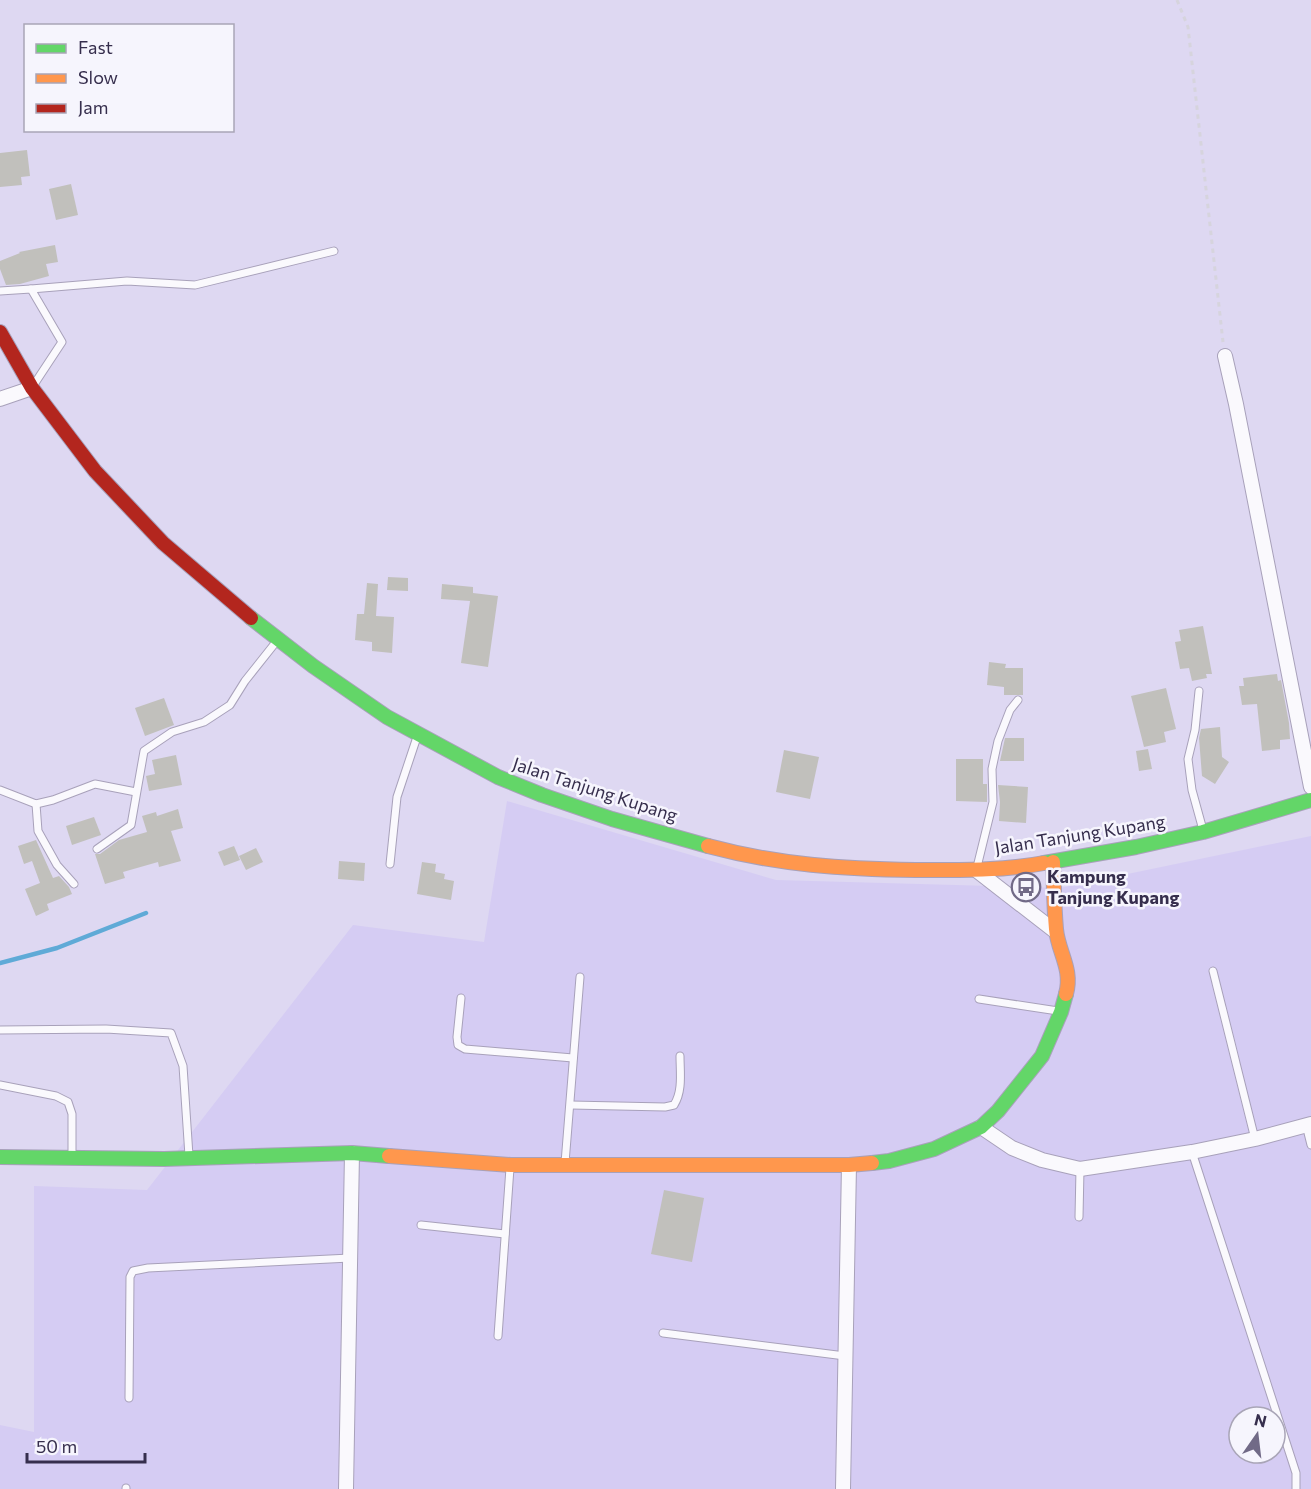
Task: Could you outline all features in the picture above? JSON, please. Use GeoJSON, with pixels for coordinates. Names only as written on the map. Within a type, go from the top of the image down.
{"type":"FeatureCollection","features":[{"type":"Feature","properties":{"kind":"main road","name":"Jalan Tanjung Kupang"},"geometry":{"type":"LineString","coordinates":[[0,332],[32,388],[95,471],[163,543],[278,640],[387,717],[498,777],[542,795],[612,819],[734,853],[784,862],[851,868],[976,870],[1053,862],[1136,847],[1203,832],[1311,800]]}},
{"type":"Feature","properties":{"kind":"main road"},"geometry":{"type":"LineString","coordinates":[[0,1157],[189,1158],[352,1154],[511,1165],[849,1164],[889,1161],[934,1149],[981,1127],[998,1111],[1042,1056],[1061,1012],[1068,986],[1065,958],[1056,932],[1053,862]]}},
{"type":"Feature","properties":{"kind":"street"},"geometry":{"type":"LineString","coordinates":[[1225,356],[1311,787]]}},
{"type":"Feature","properties":{"kind":"street"},"geometry":{"type":"LineString","coordinates":[[0,399],[32,388]]}},
{"type":"Feature","properties":{"kind":"street"},"geometry":{"type":"LineString","coordinates":[[976,870],[1056,932]]}},
{"type":"Feature","properties":{"kind":"street"},"geometry":{"type":"LineString","coordinates":[[981,1127],[1012,1148],[1042,1160],[1080,1169],[1192,1152],[1309,1125]]}},
{"type":"Feature","properties":{"kind":"street"},"geometry":{"type":"LineString","coordinates":[[346,1489],[352,1154]]}},
{"type":"Feature","properties":{"kind":"street"},"geometry":{"type":"LineString","coordinates":[[843,1489],[849,1164]]}},
{"type":"Feature","properties":{"kind":"lane"},"geometry":{"type":"LineString","coordinates":[[0,291],[128,281],[195,285],[334,251]]}},
{"type":"Feature","properties":{"kind":"lane"},"geometry":{"type":"LineString","coordinates":[[31,289],[62,342],[32,388]]}},
{"type":"Feature","properties":{"kind":"lane"},"geometry":{"type":"LineString","coordinates":[[97,849],[131,825],[144,751],[172,732],[204,722],[230,705],[245,681],[278,640]]}},
{"type":"Feature","properties":{"kind":"lane"},"geometry":{"type":"LineString","coordinates":[[1199,691],[1195,729],[1188,759],[1192,790],[1203,832]]}},
{"type":"Feature","properties":{"kind":"lane"},"geometry":{"type":"LineString","coordinates":[[976,870],[993,802],[992,769],[998,741],[1010,710],[1018,700]]}},
{"type":"Feature","properties":{"kind":"lane"},"geometry":{"type":"LineString","coordinates":[[390,864],[397,797],[417,734]]}},
{"type":"Feature","properties":{"kind":"lane"},"geometry":{"type":"LineString","coordinates":[[0,790],[36,804],[95,784],[136,792]]}},
{"type":"Feature","properties":{"kind":"lane"},"geometry":{"type":"LineString","coordinates":[[36,804],[38,831],[57,866],[74,884]]}},
{"type":"Feature","properties":{"kind":"lane"},"geometry":{"type":"LineString","coordinates":[[1213,971],[1255,1139]]}},
{"type":"Feature","properties":{"kind":"lane"},"geometry":{"type":"LineString","coordinates":[[565,1165],[580,977]]}},
{"type":"Feature","properties":{"kind":"lane"},"geometry":{"type":"LineString","coordinates":[[461,998],[457,1037],[459,1045],[465,1049],[573,1058]]}},
{"type":"Feature","properties":{"kind":"lane"},"geometry":{"type":"LineString","coordinates":[[979,999],[1061,1012]]}},
{"type":"Feature","properties":{"kind":"lane"},"geometry":{"type":"LineString","coordinates":[[0,1030],[105,1029],[171,1033],[183,1066],[189,1158]]}},
{"type":"Feature","properties":{"kind":"lane"},"geometry":{"type":"LineString","coordinates":[[571,1105],[665,1107],[674,1105],[678,1100],[680,1084],[680,1056]]}},
{"type":"Feature","properties":{"kind":"lane"},"geometry":{"type":"LineString","coordinates":[[0,1085],[56,1096],[68,1102],[72,1114],[72,1157]]}},
{"type":"Feature","properties":{"kind":"lane"},"geometry":{"type":"LineString","coordinates":[[1309,1125],[1311,1145]]}},
{"type":"Feature","properties":{"kind":"lane"},"geometry":{"type":"LineString","coordinates":[[1192,1152],[1296,1473],[1296,1489]]}},
{"type":"Feature","properties":{"kind":"lane"},"geometry":{"type":"LineString","coordinates":[[498,1336],[511,1165]]}},
{"type":"Feature","properties":{"kind":"lane"},"geometry":{"type":"LineString","coordinates":[[1079,1217],[1080,1169]]}},
{"type":"Feature","properties":{"kind":"lane"},"geometry":{"type":"LineString","coordinates":[[421,1225],[505,1234]]}},
{"type":"Feature","properties":{"kind":"lane"},"geometry":{"type":"LineString","coordinates":[[129,1398],[130,1277],[134,1271],[148,1268],[350,1258]]}},
{"type":"Feature","properties":{"kind":"lane"},"geometry":{"type":"LineString","coordinates":[[663,1333],[845,1356]]}},
{"type":"Feature","properties":{"kind":"path"},"geometry":{"type":"LineString","coordinates":[[1177,0],[1188,27],[1225,356]]}},
{"type":"Feature","properties":{"kind":"shaded area"},"geometry":{"type":"Polygon","coordinates":[[[507,801],[776,880],[1060,888],[1311,836],[1311,1489],[0,1489],[0,1425],[34,1432],[34,1186],[147,1190],[353,925],[484,942],[507,801]]]}},
{"type":"Feature","properties":{"kind":"building"},"geometry":{"type":"Polygon","coordinates":[[[27,150],[30,176],[21,177],[22,185],[0,187],[0,153],[27,150]]]}},
{"type":"Feature","properties":{"kind":"building"},"geometry":{"type":"Polygon","coordinates":[[[71,184],[78,215],[56,220],[49,189],[71,184]]]}},
{"type":"Feature","properties":{"kind":"building"},"geometry":{"type":"Polygon","coordinates":[[[55,245],[58,262],[46,264],[49,276],[20,284],[6,285],[0,269],[0,261],[19,252],[55,245]]]}},
{"type":"Feature","properties":{"kind":"building"},"geometry":{"type":"Polygon","coordinates":[[[388,577],[408,578],[408,591],[387,590],[388,577]]]}},
{"type":"Feature","properties":{"kind":"building"},"geometry":{"type":"Polygon","coordinates":[[[367,583],[378,584],[376,616],[394,617],[392,653],[372,651],[372,642],[355,640],[357,614],[364,614],[367,583]]]}},
{"type":"Feature","properties":{"kind":"building"},"geometry":{"type":"Polygon","coordinates":[[[442,584],[473,587],[473,593],[498,596],[488,667],[461,663],[470,601],[441,599],[442,584]]]}},
{"type":"Feature","properties":{"kind":"building"},"geometry":{"type":"Polygon","coordinates":[[[1203,626],[1212,674],[1206,674],[1207,678],[1192,681],[1189,668],[1180,669],[1175,642],[1181,641],[1179,630],[1203,626]]]}},
{"type":"Feature","properties":{"kind":"building"},"geometry":{"type":"Polygon","coordinates":[[[989,662],[1006,664],[1005,668],[1023,668],[1023,695],[1004,695],[1004,687],[987,685],[989,662]]]}},
{"type":"Feature","properties":{"kind":"building"},"geometry":{"type":"Polygon","coordinates":[[[1277,674],[1278,681],[1281,680],[1290,739],[1280,740],[1280,749],[1262,751],[1257,704],[1242,705],[1239,686],[1244,686],[1243,678],[1277,674]]]}},
{"type":"Feature","properties":{"kind":"building"},"geometry":{"type":"Polygon","coordinates":[[[1166,688],[1176,729],[1164,732],[1166,742],[1144,747],[1131,696],[1166,688]]]}},
{"type":"Feature","properties":{"kind":"building"},"geometry":{"type":"Polygon","coordinates":[[[164,698],[174,725],[145,736],[135,708],[164,698]]]}},
{"type":"Feature","properties":{"kind":"building"},"geometry":{"type":"Polygon","coordinates":[[[1220,727],[1222,757],[1229,762],[1215,784],[1202,776],[1199,738],[1201,729],[1220,727]]]}},
{"type":"Feature","properties":{"kind":"building"},"geometry":{"type":"Polygon","coordinates":[[[1005,738],[1024,738],[1024,761],[1000,761],[1005,738]]]}},
{"type":"Feature","properties":{"kind":"building"},"geometry":{"type":"Polygon","coordinates":[[[1148,749],[1152,769],[1139,771],[1136,751],[1148,749]]]}},
{"type":"Feature","properties":{"kind":"building"},"geometry":{"type":"Polygon","coordinates":[[[784,750],[819,757],[810,799],[776,792],[784,750]]]}},
{"type":"Feature","properties":{"kind":"building"},"geometry":{"type":"Polygon","coordinates":[[[176,755],[182,785],[149,791],[146,776],[155,774],[152,760],[176,755]]]}},
{"type":"Feature","properties":{"kind":"building"},"geometry":{"type":"Polygon","coordinates":[[[956,759],[983,759],[983,784],[987,784],[987,802],[956,801],[956,759]]]}},
{"type":"Feature","properties":{"kind":"building"},"geometry":{"type":"Polygon","coordinates":[[[998,785],[1028,787],[1026,823],[999,821],[998,785]]]}},
{"type":"Feature","properties":{"kind":"building"},"geometry":{"type":"Polygon","coordinates":[[[178,809],[183,828],[171,831],[181,861],[159,867],[158,862],[123,872],[125,878],[105,884],[95,854],[100,854],[119,840],[147,832],[142,816],[156,812],[157,816],[178,809]]]}},
{"type":"Feature","properties":{"kind":"building"},"geometry":{"type":"Polygon","coordinates":[[[94,817],[101,835],[72,845],[66,826],[94,817]]]}},
{"type":"Feature","properties":{"kind":"building"},"geometry":{"type":"Polygon","coordinates":[[[36,840],[53,878],[59,876],[72,894],[47,904],[49,910],[36,916],[25,889],[40,883],[32,861],[24,864],[18,846],[36,840]]]}},
{"type":"Feature","properties":{"kind":"building"},"geometry":{"type":"Polygon","coordinates":[[[234,846],[240,860],[224,866],[218,852],[234,846]]]}},
{"type":"Feature","properties":{"kind":"building"},"geometry":{"type":"Polygon","coordinates":[[[256,848],[263,862],[246,870],[239,856],[256,848]]]}},
{"type":"Feature","properties":{"kind":"building"},"geometry":{"type":"Polygon","coordinates":[[[339,861],[365,863],[364,881],[338,879],[339,861]]]}},
{"type":"Feature","properties":{"kind":"building"},"geometry":{"type":"Polygon","coordinates":[[[422,862],[436,864],[435,872],[445,874],[444,879],[454,881],[451,900],[417,894],[422,862]]]}},
{"type":"Feature","properties":{"kind":"building"},"geometry":{"type":"Polygon","coordinates":[[[664,1190],[704,1198],[692,1262],[651,1254],[664,1190]]]}},
{"type":"Feature","properties":{"kind":"waterway"},"geometry":{"type":"LineString","coordinates":[[0,963],[57,948],[146,913]]}},
{"type":"Feature","properties":{"kind":"traffic: fast"},"geometry":{"type":"LineString","coordinates":[[251,618],[313,666],[387,717],[498,777],[612,819],[708,846]]}},
{"type":"Feature","properties":{"kind":"traffic: fast"},"geometry":{"type":"LineString","coordinates":[[1044,863],[1136,847],[1203,832],[1311,800]]}},
{"type":"Feature","properties":{"kind":"traffic: fast"},"geometry":{"type":"LineString","coordinates":[[872,1163],[934,1149],[981,1127],[998,1111],[1042,1056],[1061,1012],[1066,994]]}},
{"type":"Feature","properties":{"kind":"traffic: fast"},"geometry":{"type":"LineString","coordinates":[[0,1157],[164,1159],[352,1153],[389,1156]]}},
{"type":"Feature","properties":{"kind":"traffic: slow"},"geometry":{"type":"LineString","coordinates":[[708,846],[786,862],[863,868],[980,870],[1044,863]]}},
{"type":"Feature","properties":{"kind":"traffic: slow"},"geometry":{"type":"LineString","coordinates":[[1053,862],[1056,929],[1068,977],[1066,994]]}},
{"type":"Feature","properties":{"kind":"traffic: slow"},"geometry":{"type":"LineString","coordinates":[[389,1156],[511,1165],[849,1165],[872,1163]]}},
{"type":"Feature","properties":{"kind":"traffic: jam"},"geometry":{"type":"LineString","coordinates":[[0,332],[32,388],[95,471],[163,543],[251,618]]}},
{"type":"Feature","properties":{"kind":"place","name":"Kampung Tanjung Kupang"},"geometry":{"type":"Point","coordinates":[1026,887]}}]}
